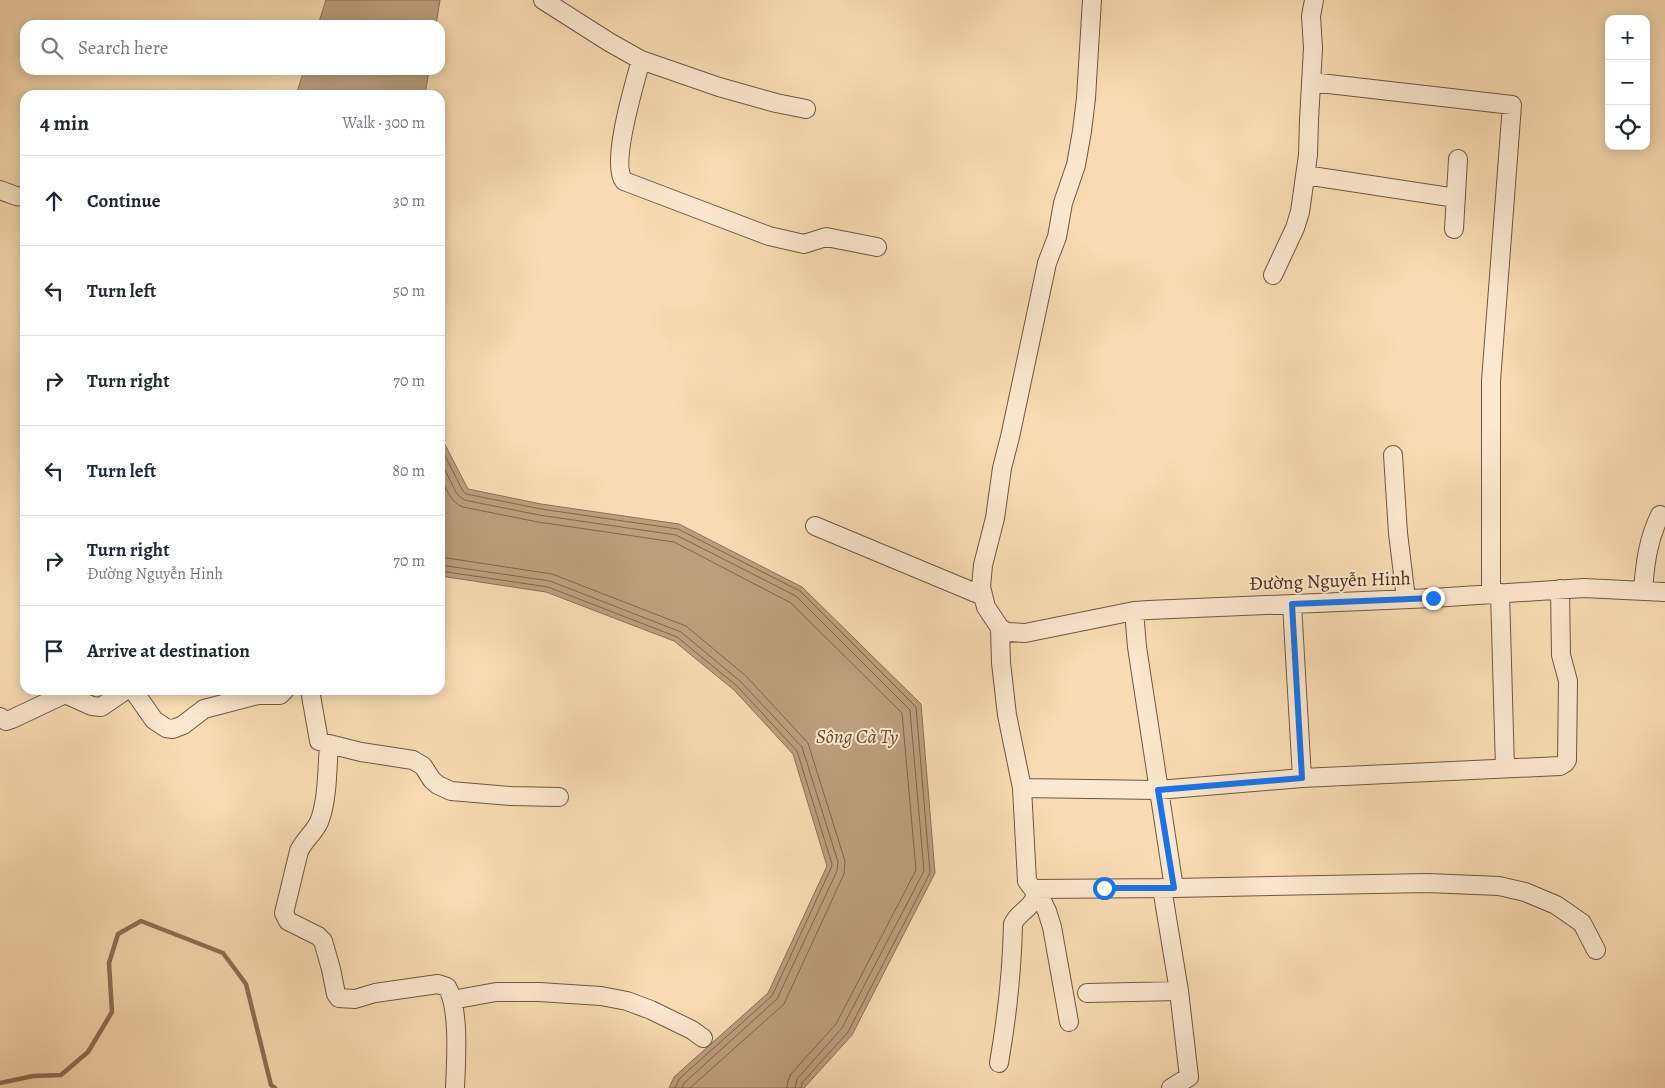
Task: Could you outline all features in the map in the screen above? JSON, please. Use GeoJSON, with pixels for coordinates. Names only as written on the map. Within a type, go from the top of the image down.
{"type":"FeatureCollection","features":[{"type":"Feature","properties":{"kind":"street"},"geometry":{"type":"LineString","coordinates":[[543,0],[641,60],[719,87],[776,103],[806,109]]}},
{"type":"Feature","properties":{"kind":"street"},"geometry":{"type":"LineString","coordinates":[[1069,1022],[1052,927],[1043,903],[1035,895],[1033,888],[1027,881],[1022,788],[1007,715],[1001,663],[1000,628],[986,607],[982,587],[983,565],[996,518],[1002,468],[1047,263],[1057,237],[1064,203],[1078,157],[1086,98],[1092,0]]}},
{"type":"Feature","properties":{"kind":"street"},"geometry":{"type":"LineString","coordinates":[[1273,275],[1283,256],[1297,220],[1308,156],[1313,48],[1311,16],[1314,0]]}},
{"type":"Feature","properties":{"kind":"street"},"geometry":{"type":"LineString","coordinates":[[641,60],[630,98],[622,137],[620,173],[624,182],[769,236],[804,244],[826,237],[877,247]]}},
{"type":"Feature","properties":{"kind":"street"},"geometry":{"type":"LineString","coordinates":[[1311,82],[1512,105],[1491,381],[1495,593],[1506,768]]}},
{"type":"Feature","properties":{"kind":"street"},"geometry":{"type":"LineString","coordinates":[[1454,229],[1458,159]]}},
{"type":"Feature","properties":{"kind":"street"},"geometry":{"type":"LineString","coordinates":[[1305,175],[1456,198]]}},
{"type":"Feature","properties":{"kind":"street"},"geometry":{"type":"LineString","coordinates":[[0,190],[20,196]]}},
{"type":"Feature","properties":{"kind":"street"},"geometry":{"type":"LineString","coordinates":[[1393,455],[1398,534],[1406,599]]}},
{"type":"Feature","properties":{"kind":"street"},"geometry":{"type":"LineString","coordinates":[[1644,591],[1647,549],[1653,529],[1660,515]]}},
{"type":"Feature","properties":{"kind":"street"},"geometry":{"type":"LineString","coordinates":[[815,526],[983,596]]}},
{"type":"Feature","properties":{"kind":"street","name":"Đường Nguyễn Hinh"},"geometry":{"type":"LineString","coordinates":[[1000,628],[1007,632],[1025,633],[1134,611],[1604,588],[1665,592]]}},
{"type":"Feature","properties":{"kind":"street"},"geometry":{"type":"LineString","coordinates":[[1022,788],[1158,790],[1302,778],[1560,766],[1567,760],[1568,681],[1561,654],[1560,590]]}},
{"type":"Feature","properties":{"kind":"street"},"geometry":{"type":"LineString","coordinates":[[1292,604],[1302,778]]}},
{"type":"Feature","properties":{"kind":"street"},"geometry":{"type":"LineString","coordinates":[[1134,611],[1137,647],[1158,790],[1189,1077],[1171,1088]]}},
{"type":"Feature","properties":{"kind":"street"},"geometry":{"type":"LineString","coordinates":[[0,718],[6,721],[12,719],[62,695]]}},
{"type":"Feature","properties":{"kind":"street"},"geometry":{"type":"LineString","coordinates":[[74,695],[98,708],[106,706],[120,695]]}},
{"type":"Feature","properties":{"kind":"street"},"geometry":{"type":"LineString","coordinates":[[136,695],[154,720],[166,728],[173,729],[183,725],[204,709],[258,695],[280,695]]}},
{"type":"Feature","properties":{"kind":"street"},"geometry":{"type":"LineString","coordinates":[[311,695],[319,741],[361,752],[413,760],[423,766],[432,780],[438,785],[451,791],[511,796],[559,797]]}},
{"type":"Feature","properties":{"kind":"street"},"geometry":{"type":"LineString","coordinates":[[329,744],[323,809],[316,827],[299,851],[284,913],[285,917],[288,921],[318,936],[323,941],[332,969],[336,994],[339,998],[355,999],[375,993],[438,984],[447,987],[452,1000],[455,1022],[455,1088]]}},
{"type":"Feature","properties":{"kind":"street"},"geometry":{"type":"LineString","coordinates":[[1035,895],[1168,888],[1427,883],[1499,886],[1525,892],[1556,905],[1582,923],[1596,950]]}},
{"type":"Feature","properties":{"kind":"street"},"geometry":{"type":"LineString","coordinates":[[999,1063],[1012,973],[1013,924],[1016,918],[1028,907],[1035,895]]}},
{"type":"Feature","properties":{"kind":"street"},"geometry":{"type":"LineString","coordinates":[[1087,993],[1179,991]]}},
{"type":"Feature","properties":{"kind":"street"},"geometry":{"type":"LineString","coordinates":[[452,1000],[496,992],[539,992],[602,996],[627,1001],[651,1010],[692,1030],[703,1038]]}},
{"type":"Feature","properties":{"kind":"water"},"geometry":{"type":"Polygon","coordinates":[[[326,0],[440,0],[437,20],[320,20],[326,0]]]}},
{"type":"Feature","properties":{"kind":"water"},"geometry":{"type":"Polygon","coordinates":[[[302,75],[428,75],[426,90],[298,90],[302,75]]]}},
{"type":"Feature","properties":{"kind":"water","name":"Sông Cà Ty"},"geometry":{"type":"Polygon","coordinates":[[[445,445],[468,489],[541,504],[679,524],[802,587],[921,704],[935,873],[852,1035],[804,1088],[669,1088],[674,1077],[768,993],[827,866],[793,754],[734,690],[674,641],[546,592],[445,577],[445,445]]]}},
{"type":"Feature","properties":{"kind":"waterway"},"geometry":{"type":"LineString","coordinates":[[0,1083],[33,1076],[61,1075],[88,1052],[112,1012],[109,963],[118,934],[141,921],[223,953],[246,984],[271,1085],[275,1088]]}},
{"type":"Feature","properties":{"kind":"route"},"geometry":{"type":"LineString","coordinates":[[1104,888],[1174,888],[1158,790],[1302,778],[1292,604],[1433,598]]}}]}
